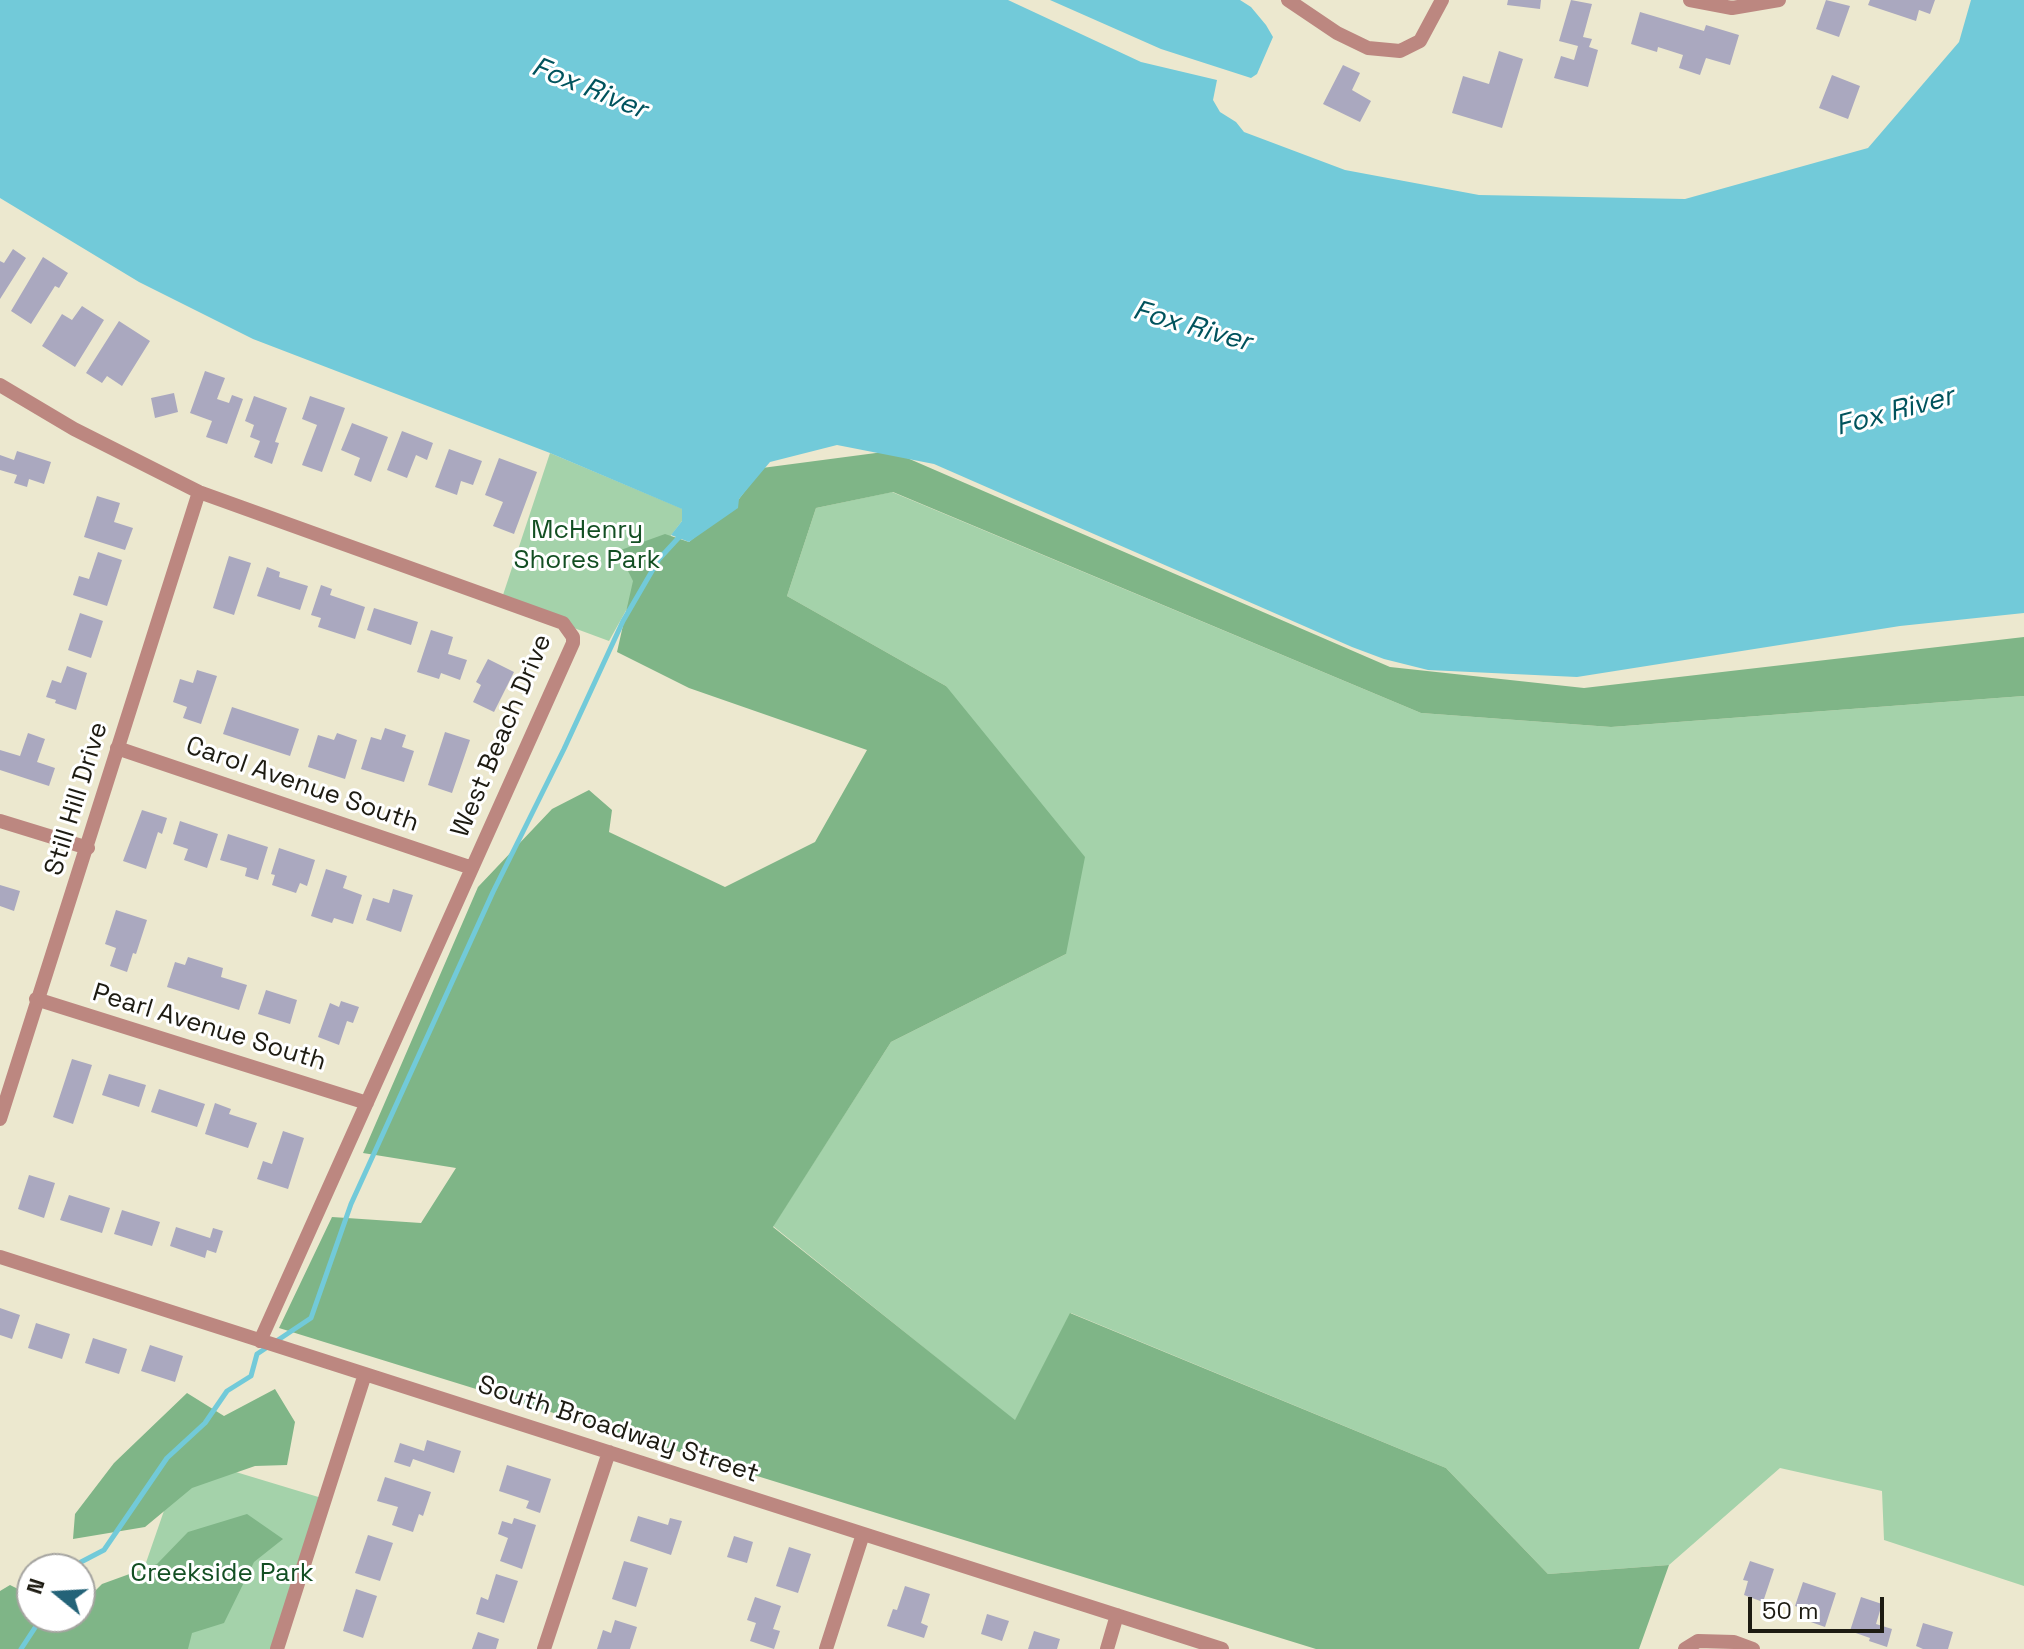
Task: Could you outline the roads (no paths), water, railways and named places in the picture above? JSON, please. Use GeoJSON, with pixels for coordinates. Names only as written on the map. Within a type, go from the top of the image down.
{"type":"FeatureCollection","features":[{"type":"Feature","properties":{"kind":"street"},"geometry":{"type":"LineString","coordinates":[[1288,0],[1337,33],[1368,48],[1400,51],[1420,41],[1442,0]]}},
{"type":"Feature","properties":{"kind":"street"},"geometry":{"type":"LineString","coordinates":[[1690,0],[1732,8],[1779,0]]}},
{"type":"Feature","properties":{"kind":"street","name":"West Beach Drive"},"geometry":{"type":"LineString","coordinates":[[0,385],[74,429],[199,492],[563,623],[573,643],[260,1341]]}},
{"type":"Feature","properties":{"kind":"street","name":"Still Hill Drive"},"geometry":{"type":"LineString","coordinates":[[0,1119],[199,492]]}},
{"type":"Feature","properties":{"kind":"street","name":"Carol Avenue South"},"geometry":{"type":"LineString","coordinates":[[117,748],[472,868]]}},
{"type":"Feature","properties":{"kind":"street"},"geometry":{"type":"LineString","coordinates":[[0,821],[88,848]]}},
{"type":"Feature","properties":{"kind":"street","name":"Pearl Avenue South"},"geometry":{"type":"LineString","coordinates":[[36,999],[367,1103]]}},
{"type":"Feature","properties":{"kind":"street","name":"South Broadway Street"},"geometry":{"type":"LineString","coordinates":[[0,1257],[1222,1649]]}},
{"type":"Feature","properties":{"kind":"street"},"geometry":{"type":"LineString","coordinates":[[277,1649],[365,1374]]}},
{"type":"Feature","properties":{"kind":"street"},"geometry":{"type":"LineString","coordinates":[[544,1649],[609,1452]]}},
{"type":"Feature","properties":{"kind":"street"},"geometry":{"type":"LineString","coordinates":[[826,1649],[863,1534]]}},
{"type":"Feature","properties":{"kind":"street"},"geometry":{"type":"LineString","coordinates":[[1107,1649],[1117,1615]]}},
{"type":"Feature","properties":{"kind":"street"},"geometry":{"type":"LineString","coordinates":[[1685,1649],[1698,1641],[1734,1642],[1753,1649]]}},
{"type":"Feature","properties":{"kind":"water","name":"Fox River"},"geometry":{"type":"Polygon","coordinates":[[[0,0],[1008,0],[1141,62],[1217,80],[1213,100],[1220,112],[1236,122],[1244,132],[1345,170],[1479,195],[1685,199],[1868,148],[1959,42],[1971,0],[2024,0],[2024,613],[1900,626],[1577,677],[1428,670],[1352,647],[934,464],[837,445],[770,462],[739,499],[738,508],[689,542],[671,535],[682,521],[682,509],[550,453],[253,339],[139,282],[0,198],[0,0]]]}},
{"type":"Feature","properties":{"kind":"water"},"geometry":{"type":"Polygon","coordinates":[[[1050,0],[1240,0],[1251,7],[1273,37],[1257,74],[1251,78],[1161,49],[1050,0]]]}},
{"type":"Feature","properties":{"kind":"waterway"},"geometry":{"type":"LineString","coordinates":[[96,1554],[104,1550],[167,1458],[205,1423],[227,1391],[251,1376],[257,1354],[311,1318],[351,1204],[493,892],[623,621],[659,559],[682,534]]}},
{"type":"Feature","properties":{"kind":"waterway"},"geometry":{"type":"LineString","coordinates":[[21,1649],[32,1633]]}},
{"type":"Feature","properties":{"kind":"park label","name":"McHenry Shores Park"},"geometry":{"type":"Point","coordinates":[587,546]}},
{"type":"Feature","properties":{"kind":"park label","name":"Creekside Park"},"geometry":{"type":"Point","coordinates":[222,1574]}}]}
